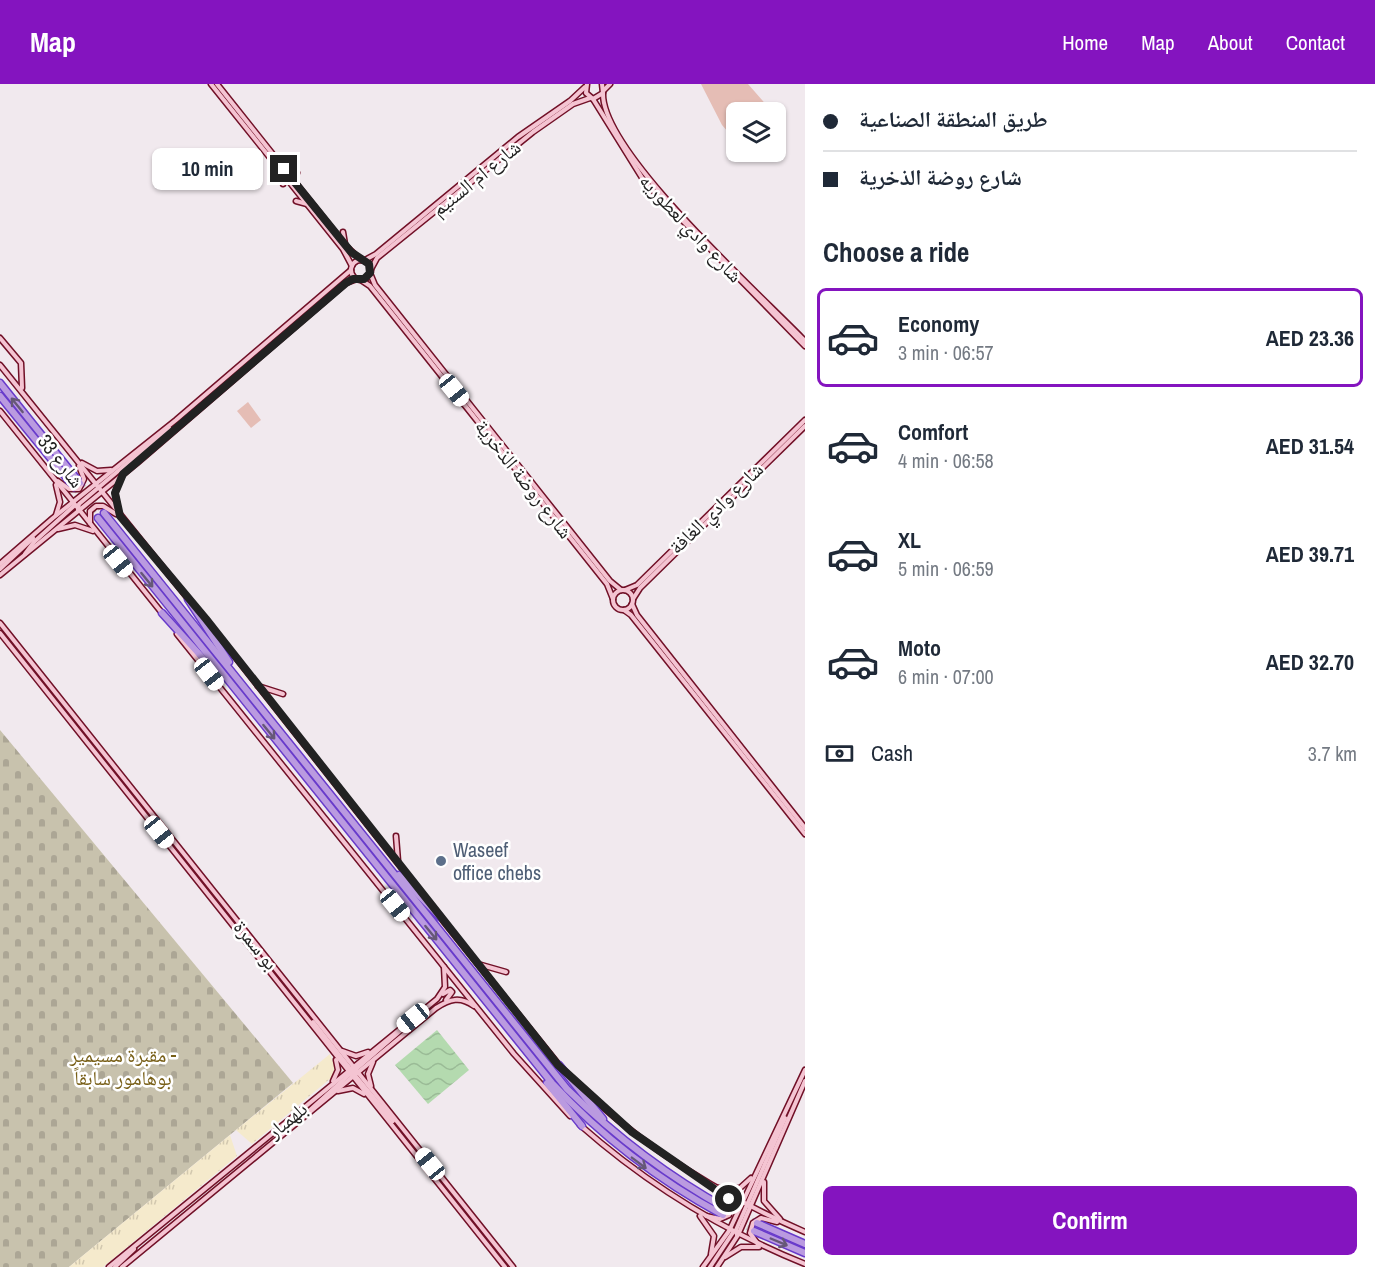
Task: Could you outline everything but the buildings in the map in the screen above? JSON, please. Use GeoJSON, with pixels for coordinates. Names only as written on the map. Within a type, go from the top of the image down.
{"type":"FeatureCollection","features":[{"type":"Feature","properties":{"kind":"highway","name":"شارع 33"},"geometry":{"type":"LineString","coordinates":[[0,383],[77,485],[0,396]]}},
{"type":"Feature","properties":{"kind":"highway"},"geometry":{"type":"LineString","coordinates":[[104,513],[550,1070],[621,1139],[674,1178],[727,1209]]}},
{"type":"Feature","properties":{"kind":"highway"},"geometry":{"type":"LineString","coordinates":[[98,518],[523,1048],[582,1126]]}},
{"type":"Feature","properties":{"kind":"highway"},"geometry":{"type":"LineString","coordinates":[[188,599],[242,683]]}},
{"type":"Feature","properties":{"kind":"highway"},"geometry":{"type":"LineString","coordinates":[[162,613],[230,684]]}},
{"type":"Feature","properties":{"kind":"highway"},"geometry":{"type":"LineString","coordinates":[[382,859],[441,917]]}},
{"type":"Feature","properties":{"kind":"highway"},"geometry":{"type":"LineString","coordinates":[[523,1048],[574,1107],[627,1154],[676,1190],[723,1215]]}},
{"type":"Feature","properties":{"kind":"highway"},"geometry":{"type":"LineString","coordinates":[[558,1065],[621,1139]]}},
{"type":"Feature","properties":{"kind":"highway"},"geometry":{"type":"LineString","coordinates":[[757,1223],[805,1244]]}},
{"type":"Feature","properties":{"kind":"highway"},"geometry":{"type":"LineString","coordinates":[[754,1231],[805,1253]]}},
{"type":"Feature","properties":{"kind":"street"},"geometry":{"type":"LineString","coordinates":[[211,84],[345,245],[363,260]]}},
{"type":"Feature","properties":{"kind":"street"},"geometry":{"type":"LineString","coordinates":[[0,575],[78,511],[114,469],[176,420],[352,268],[348,255],[217,84]]}},
{"type":"Feature","properties":{"kind":"street","name":"شارع وادي لعطوريه"},"geometry":{"type":"LineString","coordinates":[[602,84],[605,109],[645,176],[805,340]]}},
{"type":"Feature","properties":{"kind":"street"},"geometry":{"type":"LineString","coordinates":[[603,92],[610,84]]}},
{"type":"Feature","properties":{"kind":"street","name":"شارع وادي لعطوريه"},"geometry":{"type":"LineString","coordinates":[[586,85],[586,93],[650,188],[805,346]]}},
{"type":"Feature","properties":{"kind":"street","name":"شارع ام السنيم"},"geometry":{"type":"LineString","coordinates":[[352,268],[376,254],[512,142],[575,97],[586,85]]}},
{"type":"Feature","properties":{"kind":"street","name":"شارع ام السنيم"},"geometry":{"type":"LineString","coordinates":[[359,279],[367,278],[377,258],[519,142],[573,104],[603,92]]}},
{"type":"Feature","properties":{"kind":"street"},"geometry":{"type":"LineString","coordinates":[[238,106],[239,111]]}},
{"type":"Feature","properties":{"kind":"street"},"geometry":{"type":"LineString","coordinates":[[283,170],[297,173]]}},
{"type":"Feature","properties":{"kind":"street"},"geometry":{"type":"LineString","coordinates":[[283,170],[283,184]]}},
{"type":"Feature","properties":{"kind":"street"},"geometry":{"type":"LineString","coordinates":[[296,201],[307,204]]}},
{"type":"Feature","properties":{"kind":"street"},"geometry":{"type":"LineString","coordinates":[[343,232],[345,245]]}},
{"type":"Feature","properties":{"kind":"street","name":"شارع روضة الذخرية"},"geometry":{"type":"LineString","coordinates":[[363,260],[371,271],[375,285],[442,371],[610,581],[623,590],[632,601]]}},
{"type":"Feature","properties":{"kind":"street","name":"شارع روضة الذخرية"},"geometry":{"type":"LineString","coordinates":[[352,268],[359,279],[370,286],[607,584],[615,607],[624,610]]}},
{"type":"Feature","properties":{"kind":"street"},"geometry":{"type":"LineString","coordinates":[[0,563],[53,518],[123,474],[346,283],[359,279]]}},
{"type":"Feature","properties":{"kind":"street"},"geometry":{"type":"LineString","coordinates":[[0,338],[21,363],[20,383],[24,395]]}},
{"type":"Feature","properties":{"kind":"street"},"geometry":{"type":"LineString","coordinates":[[0,365],[75,456],[120,516],[558,1065],[632,1132],[730,1201],[730,1213],[720,1219],[697,1213]]}},
{"type":"Feature","properties":{"kind":"street","name":"شارع 33"},"geometry":{"type":"LineString","coordinates":[[0,411],[94,532],[162,613],[543,1088],[582,1126],[640,1175],[697,1213],[738,1236],[805,1264]]}},
{"type":"Feature","properties":{"kind":"street"},"geometry":{"type":"LineString","coordinates":[[98,488],[161,437],[176,420]]}},
{"type":"Feature","properties":{"kind":"street","name":"شارع وادي الغافة"},"geometry":{"type":"LineString","coordinates":[[613,598],[623,590],[637,585],[805,420]]}},
{"type":"Feature","properties":{"kind":"street","name":"شارع وادي الغافة"},"geometry":{"type":"LineString","coordinates":[[624,610],[640,588],[805,426]]}},
{"type":"Feature","properties":{"kind":"street"},"geometry":{"type":"LineString","coordinates":[[75,456],[94,470],[114,469]]}},
{"type":"Feature","properties":{"kind":"street"},"geometry":{"type":"LineString","coordinates":[[52,477],[69,489],[81,488],[84,477],[75,456]]}},
{"type":"Feature","properties":{"kind":"street"},"geometry":{"type":"LineString","coordinates":[[120,516],[115,493],[123,474]]}},
{"type":"Feature","properties":{"kind":"street"},"geometry":{"type":"LineString","coordinates":[[52,477],[60,502],[53,518]]}},
{"type":"Feature","properties":{"kind":"street"},"geometry":{"type":"LineString","coordinates":[[23,557],[34,542],[73,504]]}},
{"type":"Feature","properties":{"kind":"street"},"geometry":{"type":"LineString","coordinates":[[94,532],[88,515],[94,506],[104,506],[120,516]]}},
{"type":"Feature","properties":{"kind":"street"},"geometry":{"type":"LineString","coordinates":[[50,534],[71,524],[94,532]]}},
{"type":"Feature","properties":{"kind":"street"},"geometry":{"type":"LineString","coordinates":[[0,569],[43,526]]}},
{"type":"Feature","properties":{"kind":"street"},"geometry":{"type":"LineString","coordinates":[[632,601],[637,615],[805,828]]}},
{"type":"Feature","properties":{"kind":"street"},"geometry":{"type":"LineString","coordinates":[[624,610],[631,615],[805,834]]}},
{"type":"Feature","properties":{"kind":"street"},"geometry":{"type":"LineString","coordinates":[[0,624],[21,650]]}},
{"type":"Feature","properties":{"kind":"street","name":"بو سمرة"},"geometry":{"type":"LineString","coordinates":[[0,624],[337,1047],[368,1097],[505,1267]]}},
{"type":"Feature","properties":{"kind":"street","name":"بو سمرة"},"geometry":{"type":"LineString","coordinates":[[0,633],[303,1012],[334,1054],[375,1095],[513,1267]]}},
{"type":"Feature","properties":{"kind":"street"},"geometry":{"type":"LineString","coordinates":[[255,684],[283,694]]}},
{"type":"Feature","properties":{"kind":"street"},"geometry":{"type":"LineString","coordinates":[[396,836],[397,856],[401,868]]}},
{"type":"Feature","properties":{"kind":"street"},"geometry":{"type":"LineString","coordinates":[[476,962],[506,972]]}},
{"type":"Feature","properties":{"kind":"street"},"geometry":{"type":"LineString","coordinates":[[437,999],[446,983],[442,963]]}},
{"type":"Feature","properties":{"kind":"street"},"geometry":{"type":"LineString","coordinates":[[436,1008],[453,992],[448,990],[437,999]]}},
{"type":"Feature","properties":{"kind":"street","name":"بلهمبار"},"geometry":{"type":"LineString","coordinates":[[122,1267],[334,1093],[372,1051],[437,999]]}},
{"type":"Feature","properties":{"kind":"street","name":"بلهمبار"},"geometry":{"type":"LineString","coordinates":[[109,1267],[330,1085],[376,1059],[436,1008],[448,1001],[459,999],[479,1009]]}},
{"type":"Feature","properties":{"kind":"street"},"geometry":{"type":"LineString","coordinates":[[303,1012],[402,1130]]}},
{"type":"Feature","properties":{"kind":"street"},"geometry":{"type":"LineString","coordinates":[[293,1127],[306,1111],[401,1032],[413,1018]]}},
{"type":"Feature","properties":{"kind":"street"},"geometry":{"type":"LineString","coordinates":[[337,1047],[353,1056],[372,1051]]}},
{"type":"Feature","properties":{"kind":"street"},"geometry":{"type":"LineString","coordinates":[[330,1085],[338,1070],[334,1054]]}},
{"type":"Feature","properties":{"kind":"street"},"geometry":{"type":"LineString","coordinates":[[375,1095],[368,1077],[376,1059]]}},
{"type":"Feature","properties":{"kind":"street"},"geometry":{"type":"LineString","coordinates":[[717,1267],[738,1236],[736,1230],[746,1205],[805,1070]]}},
{"type":"Feature","properties":{"kind":"street"},"geometry":{"type":"LineString","coordinates":[[710,1267],[764,1178],[805,1081]]}},
{"type":"Feature","properties":{"kind":"street"},"geometry":{"type":"LineString","coordinates":[[334,1093],[353,1088],[368,1097]]}},
{"type":"Feature","properties":{"kind":"street"},"geometry":{"type":"LineString","coordinates":[[746,1205],[754,1176],[792,1099]]}},
{"type":"Feature","properties":{"kind":"street"},"geometry":{"type":"LineString","coordinates":[[714,1188],[740,1188],[754,1176]]}},
{"type":"Feature","properties":{"kind":"street"},"geometry":{"type":"LineString","coordinates":[[764,1178],[764,1201],[785,1223]]}},
{"type":"Feature","properties":{"kind":"street"},"geometry":{"type":"LineString","coordinates":[[714,1188],[805,1232]]}},
{"type":"Feature","properties":{"kind":"street"},"geometry":{"type":"LineString","coordinates":[[697,1213],[714,1236],[713,1251],[704,1266]]}},
{"type":"Feature","properties":{"kind":"street"},"geometry":{"type":"LineString","coordinates":[[762,1247],[751,1235],[753,1223],[761,1218],[785,1223]]}},
{"type":"Feature","properties":{"kind":"street"},"geometry":{"type":"LineString","coordinates":[[704,1266],[731,1232]]}},
{"type":"Feature","properties":{"kind":"street"},"geometry":{"type":"LineString","coordinates":[[115,1267],[142,1239]]}},
{"type":"Feature","properties":{"kind":"street"},"geometry":{"type":"LineString","coordinates":[[724,1258],[741,1247],[762,1247]]}},
{"type":"Feature","properties":{"kind":"shaded area"},"geometry":{"type":"Polygon","coordinates":[[[701,84],[748,84],[764,102],[726,102],[726,130],[701,84]]]}},
{"type":"Feature","properties":{"kind":"shaded area"},"geometry":{"type":"Polygon","coordinates":[[[248,402],[261,420],[251,428],[237,411],[248,402]]]}},
{"type":"Feature","properties":{"kind":"green space","name":"مقبرة مسيمير - بوهامور سابقاً"},"geometry":{"type":"Polygon","coordinates":[[[0,730],[293,1083],[69,1267],[0,1267],[0,730]]]}},
{"type":"Feature","properties":{"kind":"green space"},"geometry":{"type":"Polygon","coordinates":[[[330,1054],[335,1068],[331,1078],[252,1144],[236,1130],[330,1054]]]}},
{"type":"Feature","properties":{"kind":"green space"},"geometry":{"type":"Polygon","coordinates":[[[230,1135],[237,1156],[103,1267],[69,1267],[230,1135]]]}},
{"type":"Feature","properties":{"kind":"water"},"geometry":{"type":"Polygon","coordinates":[[[437,1030],[469,1070],[428,1104],[395,1065],[437,1030]]]}},
{"type":"Feature","properties":{"kind":"tunnel"},"geometry":{"type":"LineString","coordinates":[[80,483],[104,513]]}},
{"type":"Feature","properties":{"kind":"tunnel"},"geometry":{"type":"LineString","coordinates":[[74,487],[98,518]]}},
{"type":"Feature","properties":{"kind":"tunnel"},"geometry":{"type":"LineString","coordinates":[[727,1209],[757,1223]]}},
{"type":"Feature","properties":{"kind":"tunnel"},"geometry":{"type":"LineString","coordinates":[[723,1215],[754,1231]]}},
{"type":"Feature","properties":{"kind":"place","name":"Waseef office chebs"},"geometry":{"type":"Point","coordinates":[441,861]}},
{"type":"Feature","properties":{"kind":"route"},"geometry":{"type":"LineString","coordinates":[[284,169],[351,252],[369,264],[371,269],[369,276],[346,283],[123,474],[115,493],[120,516],[206,619],[255,684],[558,1065],[632,1132],[729,1199]]}}]}
